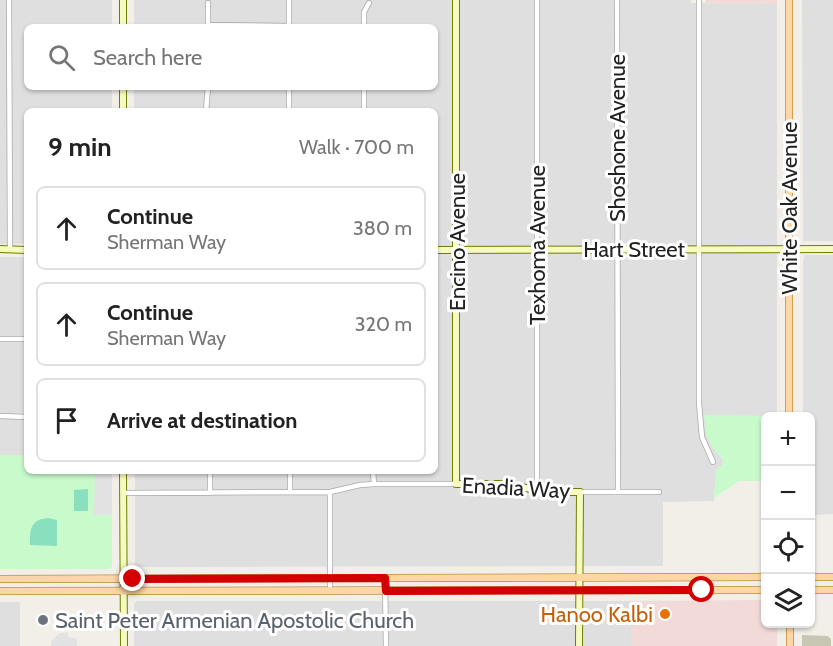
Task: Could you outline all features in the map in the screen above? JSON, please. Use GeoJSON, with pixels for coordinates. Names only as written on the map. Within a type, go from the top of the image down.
{"type":"FeatureCollection","features":[{"type":"Feature","properties":{"kind":"main road","name":"White Oak Avenue"},"geometry":{"type":"LineString","coordinates":[[789,0],[789,412]]}},
{"type":"Feature","properties":{"kind":"main road"},"geometry":{"type":"LineString","coordinates":[[0,579],[761,577]]}},
{"type":"Feature","properties":{"kind":"main road"},"geometry":{"type":"LineString","coordinates":[[815,578],[833,578]]}},
{"type":"Feature","properties":{"kind":"main road"},"geometry":{"type":"LineString","coordinates":[[0,591],[761,590]]}},
{"type":"Feature","properties":{"kind":"main road"},"geometry":{"type":"LineString","coordinates":[[815,590],[833,590]]}},
{"type":"Feature","properties":{"kind":"main road"},"geometry":{"type":"LineString","coordinates":[[790,628],[790,646]]}},
{"type":"Feature","properties":{"kind":"street"},"geometry":{"type":"LineString","coordinates":[[9,0],[10,249]]}},
{"type":"Feature","properties":{"kind":"street"},"geometry":{"type":"LineString","coordinates":[[123,0],[123,24]]}},
{"type":"Feature","properties":{"kind":"street"},"geometry":{"type":"LineString","coordinates":[[289,0],[289,24]]}},
{"type":"Feature","properties":{"kind":"street","name":"Encino Avenue"},"geometry":{"type":"LineString","coordinates":[[456,0],[456,484]]}},
{"type":"Feature","properties":{"kind":"street","name":"Texhoma Avenue"},"geometry":{"type":"LineString","coordinates":[[537,0],[537,490]]}},
{"type":"Feature","properties":{"kind":"street","name":"Shoshone Avenue"},"geometry":{"type":"LineString","coordinates":[[617,0],[618,492]]}},
{"type":"Feature","properties":{"kind":"street"},"geometry":{"type":"LineString","coordinates":[[699,0],[700,420],[702,437],[713,462]]}},
{"type":"Feature","properties":{"kind":"street"},"geometry":{"type":"LineString","coordinates":[[208,3],[208,24]]}},
{"type":"Feature","properties":{"kind":"street"},"geometry":{"type":"LineString","coordinates":[[364,24],[364,12],[369,3]]}},
{"type":"Feature","properties":{"kind":"street"},"geometry":{"type":"LineString","coordinates":[[123,90],[123,108]]}},
{"type":"Feature","properties":{"kind":"street"},"geometry":{"type":"LineString","coordinates":[[206,108],[208,90]]}},
{"type":"Feature","properties":{"kind":"street"},"geometry":{"type":"LineString","coordinates":[[289,90],[289,108]]}},
{"type":"Feature","properties":{"kind":"street"},"geometry":{"type":"LineString","coordinates":[[364,90],[364,108]]}},
{"type":"Feature","properties":{"kind":"street"},"geometry":{"type":"LineString","coordinates":[[0,249],[24,250]]}},
{"type":"Feature","properties":{"kind":"street","name":"Hart Street"},"geometry":{"type":"LineString","coordinates":[[438,250],[833,249]]}},
{"type":"Feature","properties":{"kind":"street"},"geometry":{"type":"LineString","coordinates":[[0,339],[24,339]]}},
{"type":"Feature","properties":{"kind":"street"},"geometry":{"type":"LineString","coordinates":[[0,416],[24,417]]}},
{"type":"Feature","properties":{"kind":"street"},"geometry":{"type":"LineString","coordinates":[[123,474],[124,646]]}},
{"type":"Feature","properties":{"kind":"street"},"geometry":{"type":"LineString","coordinates":[[210,474],[210,493]]}},
{"type":"Feature","properties":{"kind":"street"},"geometry":{"type":"LineString","coordinates":[[290,474],[290,492]]}},
{"type":"Feature","properties":{"kind":"street"},"geometry":{"type":"LineString","coordinates":[[374,474],[374,484]]}},
{"type":"Feature","properties":{"kind":"street","name":"Enadia Way"},"geometry":{"type":"LineString","coordinates":[[123,493],[330,492],[374,484],[505,484],[547,492],[659,492]]}},
{"type":"Feature","properties":{"kind":"street"},"geometry":{"type":"LineString","coordinates":[[330,492],[330,590]]}},
{"type":"Feature","properties":{"kind":"street"},"geometry":{"type":"LineString","coordinates":[[579,646],[580,492]]}},
{"type":"Feature","properties":{"kind":"street"},"geometry":{"type":"LineString","coordinates":[[385,578],[386,646]]}},
{"type":"Feature","properties":{"kind":"shaded area"},"geometry":{"type":"Polygon","coordinates":[[[0,0],[112,0],[112,24],[24,24],[24,90],[112,90],[112,108],[24,108],[24,244],[0,244],[0,0]]]}},
{"type":"Feature","properties":{"kind":"shaded area"},"geometry":{"type":"Polygon","coordinates":[[[134,0],[691,0],[691,3],[777,4],[777,412],[761,412],[761,416],[704,416],[716,452],[723,459],[722,465],[716,471],[714,501],[663,502],[663,566],[135,567],[135,474],[438,474],[438,108],[134,108],[134,90],[438,90],[438,24],[134,24],[134,0]]]}},
{"type":"Feature","properties":{"kind":"shaded area"},"geometry":{"type":"Polygon","coordinates":[[[706,0],[777,0],[777,4],[706,3],[706,0]]]}},
{"type":"Feature","properties":{"kind":"shaded area"},"geometry":{"type":"Polygon","coordinates":[[[802,0],[833,0],[833,241],[803,241],[802,0]]]}},
{"type":"Feature","properties":{"kind":"shaded area"},"geometry":{"type":"Polygon","coordinates":[[[805,255],[833,255],[833,514],[815,515],[815,412],[803,412],[803,261],[805,255]]]}},
{"type":"Feature","properties":{"kind":"shaded area"},"geometry":{"type":"Polygon","coordinates":[[[0,257],[24,257],[24,455],[0,455],[0,257]]]}},
{"type":"Feature","properties":{"kind":"shaded area"},"geometry":{"type":"Polygon","coordinates":[[[95,474],[112,474],[112,515],[94,515],[95,474]]]}},
{"type":"Feature","properties":{"kind":"shaded area"},"geometry":{"type":"Polygon","coordinates":[[[761,600],[761,628],[778,628],[777,646],[631,646],[631,601],[761,600]]]}},
{"type":"Feature","properties":{"kind":"shaded area"},"geometry":{"type":"Polygon","coordinates":[[[137,601],[631,601],[631,646],[134,646],[134,604],[137,601]]]}},
{"type":"Feature","properties":{"kind":"shaded area"},"geometry":{"type":"Polygon","coordinates":[[[0,602],[20,602],[20,646],[0,646],[0,602]]]}},
{"type":"Feature","properties":{"kind":"shaded area"},"geometry":{"type":"Polygon","coordinates":[[[68,632],[68,637],[77,639],[77,646],[51,646],[51,642],[57,635],[68,632]]]}},
{"type":"Feature","properties":{"kind":"shaded area"},"geometry":{"type":"Polygon","coordinates":[[[802,635],[828,636],[831,639],[831,646],[802,646],[802,635]]]}},
{"type":"Feature","properties":{"kind":"green space"},"geometry":{"type":"Polygon","coordinates":[[[704,415],[761,416],[761,481],[739,481],[714,498],[716,470],[722,465],[723,459],[714,450],[706,435],[704,415]]]}},
{"type":"Feature","properties":{"kind":"green space"},"geometry":{"type":"Polygon","coordinates":[[[0,455],[24,455],[24,474],[112,474],[112,566],[109,569],[0,569],[0,455]]]}},
{"type":"Feature","properties":{"kind":"green space"},"geometry":{"type":"Polygon","coordinates":[[[88,489],[88,511],[74,511],[74,490],[88,489]]]}},
{"type":"Feature","properties":{"kind":"green space"},"geometry":{"type":"Polygon","coordinates":[[[48,518],[57,520],[57,546],[30,545],[30,534],[34,523],[48,518]]]}},
{"type":"Feature","properties":{"kind":"place","name":"Hanoo Kalbi"},"geometry":{"type":"Point","coordinates":[665,614]}},
{"type":"Feature","properties":{"kind":"place","name":"Saint Peter Armenian Apostolic Church"},"geometry":{"type":"Point","coordinates":[43,620]}},
{"type":"Feature","properties":{"kind":"route"},"geometry":{"type":"LineString","coordinates":[[133,579],[385,578],[386,591],[702,590]]}}]}
